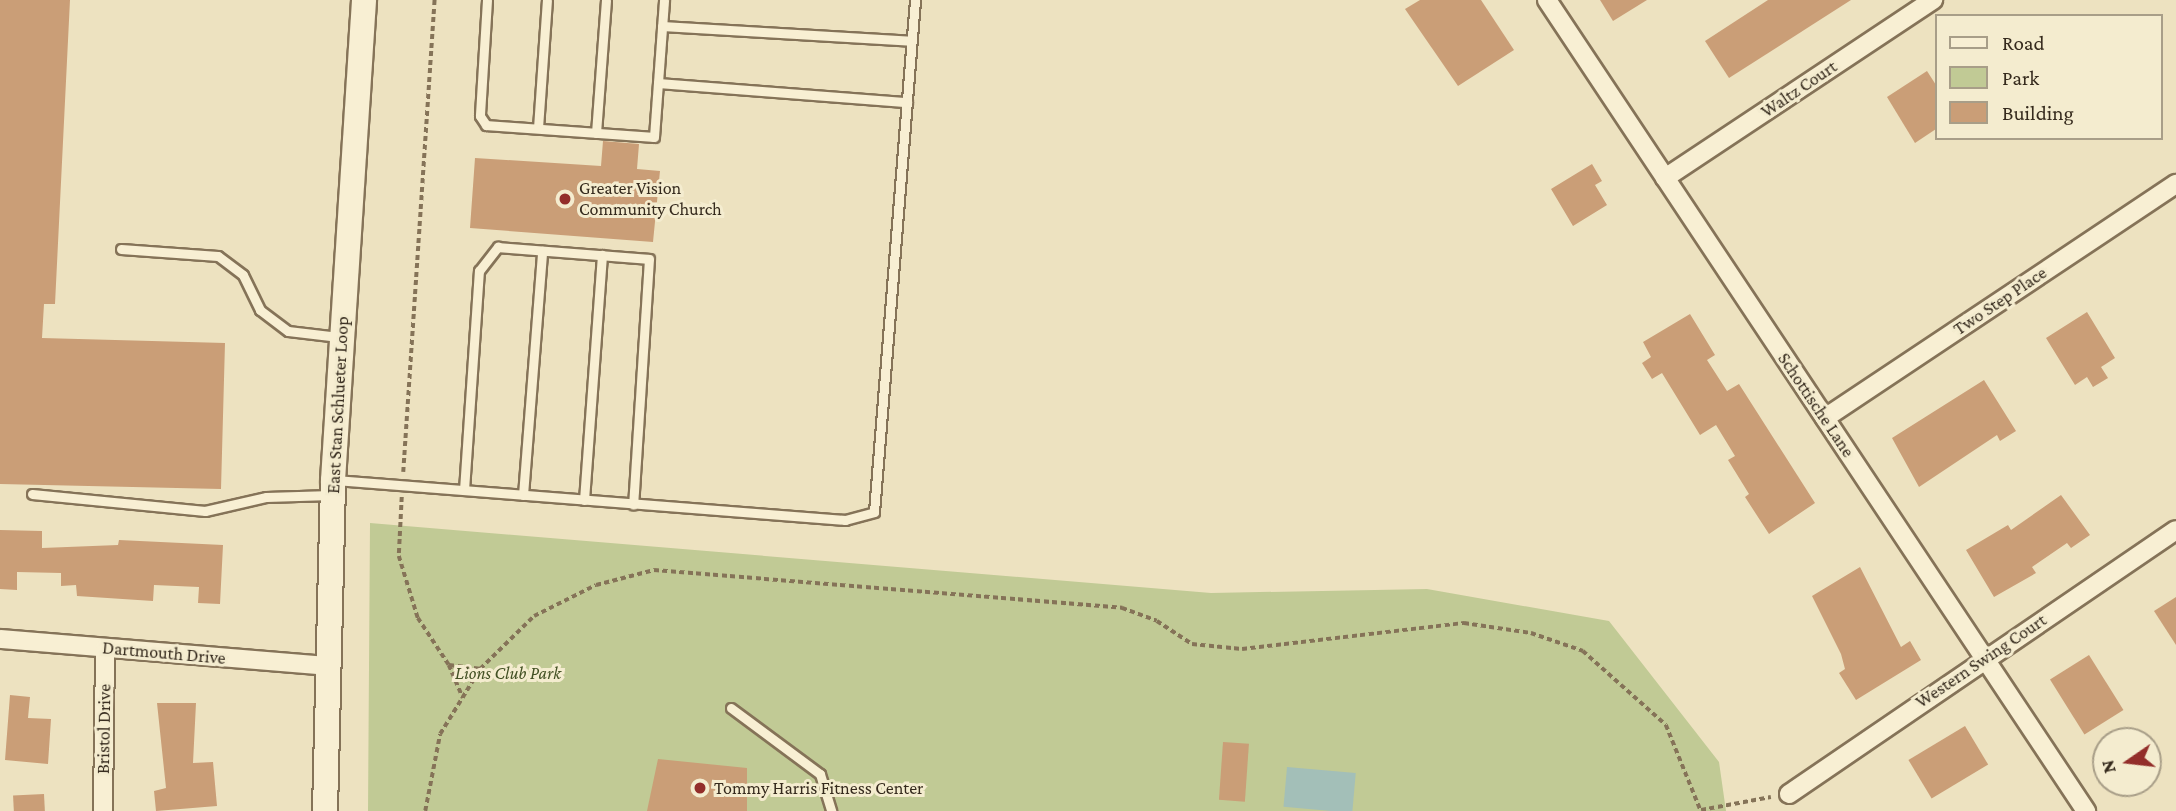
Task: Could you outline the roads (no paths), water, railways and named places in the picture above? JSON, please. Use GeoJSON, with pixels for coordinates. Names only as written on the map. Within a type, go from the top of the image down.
{"type":"FeatureCollection","features":[{"type":"Feature","properties":{"kind":"main road","name":"East Stan Schlueter Loop"},"geometry":{"type":"LineString","coordinates":[[325,811],[333,487],[364,0]]}},
{"type":"Feature","properties":{"kind":"street","name":"Schottische Lane"},"geometry":{"type":"LineString","coordinates":[[1546,0],[2086,811]]}},
{"type":"Feature","properties":{"kind":"street","name":"Waltz Court"},"geometry":{"type":"LineString","coordinates":[[1665,178],[1933,0]]}},
{"type":"Feature","properties":{"kind":"street","name":"Two Step Place"},"geometry":{"type":"LineString","coordinates":[[1825,418],[2176,184]]}},
{"type":"Feature","properties":{"kind":"street","name":"Western Swing Court"},"geometry":{"type":"LineString","coordinates":[[1789,794],[1984,658],[2176,530]]}},
{"type":"Feature","properties":{"kind":"street","name":"Dartmouth Drive"},"geometry":{"type":"LineString","coordinates":[[0,639],[327,666]]}},
{"type":"Feature","properties":{"kind":"street","name":"Bristol Drive"},"geometry":{"type":"LineString","coordinates":[[103,811],[105,648]]}},
{"type":"Feature","properties":{"kind":"lane"},"geometry":{"type":"LineString","coordinates":[[487,0],[480,116],[486,125],[654,137],[664,0]]}},
{"type":"Feature","properties":{"kind":"lane"},"geometry":{"type":"LineString","coordinates":[[538,128],[547,0]]}},
{"type":"Feature","properties":{"kind":"lane"},"geometry":{"type":"LineString","coordinates":[[596,133],[606,0]]}},
{"type":"Feature","properties":{"kind":"lane"},"geometry":{"type":"LineString","coordinates":[[33,494],[205,511],[266,497],[333,487],[402,485],[845,520],[874,512],[915,0]]}},
{"type":"Feature","properties":{"kind":"lane"},"geometry":{"type":"LineString","coordinates":[[662,26],[911,41]]}},
{"type":"Feature","properties":{"kind":"lane"},"geometry":{"type":"LineString","coordinates":[[658,83],[907,102]]}},
{"type":"Feature","properties":{"kind":"lane"},"geometry":{"type":"LineString","coordinates":[[464,490],[480,271],[498,247],[602,255],[649,259],[633,504]]}},
{"type":"Feature","properties":{"kind":"lane"},"geometry":{"type":"LineString","coordinates":[[121,249],[218,256],[243,275],[260,310],[288,331],[341,337]]}},
{"type":"Feature","properties":{"kind":"lane"},"geometry":{"type":"LineString","coordinates":[[523,495],[541,251]]}},
{"type":"Feature","properties":{"kind":"lane"},"geometry":{"type":"LineString","coordinates":[[584,500],[602,255]]}},
{"type":"Feature","properties":{"kind":"lane"},"geometry":{"type":"LineString","coordinates":[[731,708],[820,774],[831,811]]}},
{"type":"Feature","properties":{"kind":"water"},"geometry":{"type":"Polygon","coordinates":[[[1287,767],[1356,773],[1352,811],[1284,807],[1287,767]]]}},
{"type":"Feature","properties":{"kind":"place","name":"Greater Vision Community Church"},"geometry":{"type":"Point","coordinates":[565,199]}},
{"type":"Feature","properties":{"kind":"place","name":"Tommy Harris Fitness Center"},"geometry":{"type":"Point","coordinates":[700,788]}},
{"type":"Feature","properties":{"kind":"park label","name":"Lions Club Park"},"geometry":{"type":"Point","coordinates":[508,673]}}]}
